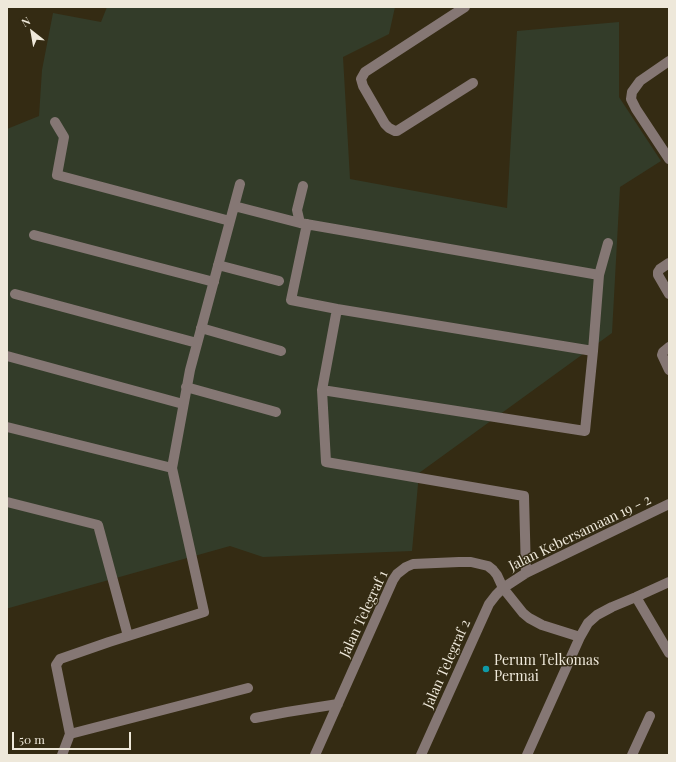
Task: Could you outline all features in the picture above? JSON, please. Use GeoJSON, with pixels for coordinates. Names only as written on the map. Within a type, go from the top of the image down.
{"type":"FeatureCollection","features":[{"type":"Feature","properties":{"kind":"street"},"geometry":{"type":"LineString","coordinates":[[465,7],[365,72],[361,79],[363,86],[385,124],[395,131],[473,83]]}},
{"type":"Feature","properties":{"kind":"street"},"geometry":{"type":"LineString","coordinates":[[669,61],[640,81],[632,92],[631,99],[669,159]]}},
{"type":"Feature","properties":{"kind":"street"},"geometry":{"type":"LineString","coordinates":[[55,122],[64,137],[57,175],[230,221]]}},
{"type":"Feature","properties":{"kind":"street"},"geometry":{"type":"LineString","coordinates":[[62,755],[70,734],[56,665],[60,659],[204,612],[172,468],[190,370],[240,184]]}},
{"type":"Feature","properties":{"kind":"street"},"geometry":{"type":"LineString","coordinates":[[303,186],[297,210],[304,223],[291,300],[337,309],[593,351]]}},
{"type":"Feature","properties":{"kind":"street"},"geometry":{"type":"LineString","coordinates":[[234,206],[304,223],[599,275]]}},
{"type":"Feature","properties":{"kind":"street"},"geometry":{"type":"LineString","coordinates":[[34,235],[214,282]]}},
{"type":"Feature","properties":{"kind":"street"},"geometry":{"type":"LineString","coordinates":[[322,390],[585,431],[599,275],[608,243]]}},
{"type":"Feature","properties":{"kind":"street"},"geometry":{"type":"LineString","coordinates":[[669,262],[658,272],[658,276],[669,294]]}},
{"type":"Feature","properties":{"kind":"street"},"geometry":{"type":"LineString","coordinates":[[218,264],[279,282]]}},
{"type":"Feature","properties":{"kind":"street"},"geometry":{"type":"LineString","coordinates":[[15,294],[197,343]]}},
{"type":"Feature","properties":{"kind":"street"},"geometry":{"type":"LineString","coordinates":[[337,309],[322,390],[326,462],[524,496],[526,573]]}},
{"type":"Feature","properties":{"kind":"street"},"geometry":{"type":"LineString","coordinates":[[201,328],[281,351]]}},
{"type":"Feature","properties":{"kind":"street"},"geometry":{"type":"LineString","coordinates":[[669,347],[663,352],[662,355],[669,370]]}},
{"type":"Feature","properties":{"kind":"street"},"geometry":{"type":"LineString","coordinates":[[7,356],[183,404]]}},
{"type":"Feature","properties":{"kind":"street"},"geometry":{"type":"LineString","coordinates":[[186,387],[276,412]]}},
{"type":"Feature","properties":{"kind":"street"},"geometry":{"type":"LineString","coordinates":[[7,427],[172,468]]}},
{"type":"Feature","properties":{"kind":"street"},"geometry":{"type":"LineString","coordinates":[[7,502],[98,525],[128,636]]}},
{"type":"Feature","properties":{"kind":"street","name":"Jalan Kebersamaan 19 - 2"},"geometry":{"type":"LineString","coordinates":[[503,588],[526,573],[669,504]]}},
{"type":"Feature","properties":{"kind":"street","name":"Jalan Telegraf 1"},"geometry":{"type":"LineString","coordinates":[[315,755],[396,574],[413,564],[471,562],[488,566],[497,575],[503,588],[523,613],[529,618],[542,625],[580,637]]}},
{"type":"Feature","properties":{"kind":"street"},"geometry":{"type":"LineString","coordinates":[[528,755],[580,637],[588,623],[612,607],[636,598],[669,582]]}},
{"type":"Feature","properties":{"kind":"street","name":"Jalan Telegraf 2"},"geometry":{"type":"LineString","coordinates":[[421,755],[489,604],[503,588]]}},
{"type":"Feature","properties":{"kind":"street"},"geometry":{"type":"LineString","coordinates":[[636,598],[669,653]]}},
{"type":"Feature","properties":{"kind":"street"},"geometry":{"type":"LineString","coordinates":[[70,734],[248,688]]}},
{"type":"Feature","properties":{"kind":"street"},"geometry":{"type":"LineString","coordinates":[[255,718],[338,704]]}},
{"type":"Feature","properties":{"kind":"street"},"geometry":{"type":"LineString","coordinates":[[632,755],[650,716]]}},
{"type":"Feature","properties":{"kind":"green space"},"geometry":{"type":"Polygon","coordinates":[[[107,7],[395,7],[389,34],[343,57],[350,179],[507,208],[517,31],[619,22],[619,97],[661,161],[620,187],[612,333],[419,473],[412,551],[263,557],[230,546],[7,608],[7,129],[39,116],[42,70],[53,13],[101,22],[107,7]]]}},
{"type":"Feature","properties":{"kind":"place","name":"Perum Telkomas Permai"},"geometry":{"type":"Point","coordinates":[486,669]}}]}
